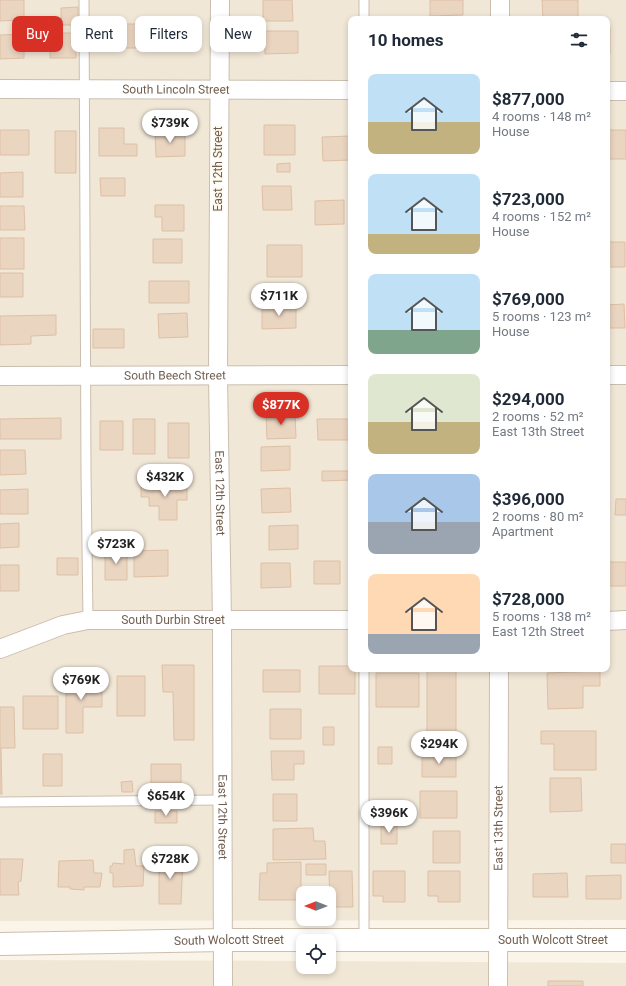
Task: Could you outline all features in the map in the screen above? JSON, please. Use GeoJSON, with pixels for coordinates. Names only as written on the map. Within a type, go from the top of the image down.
{"type":"FeatureCollection","features":[{"type":"Feature","properties":{"kind":"main road","name":"South Wolcott Street"},"geometry":{"type":"LineString","coordinates":[[0,944],[364,939],[626,940]]}},
{"type":"Feature","properties":{"kind":"street","name":"East 12th Street"},"geometry":{"type":"LineString","coordinates":[[220,0],[218,376],[222,620],[223,986]]}},
{"type":"Feature","properties":{"kind":"street"},"geometry":{"type":"LineString","coordinates":[[500,0],[500,16]]}},
{"type":"Feature","properties":{"kind":"street","name":"South Lincoln Street"},"geometry":{"type":"LineString","coordinates":[[0,89],[348,90]]}},
{"type":"Feature","properties":{"kind":"street"},"geometry":{"type":"LineString","coordinates":[[610,91],[626,91]]}},
{"type":"Feature","properties":{"kind":"street"},"geometry":{"type":"LineString","coordinates":[[610,375],[626,375]]}},
{"type":"Feature","properties":{"kind":"street","name":"South Beech Street"},"geometry":{"type":"LineString","coordinates":[[0,376],[348,376]]}},
{"type":"Feature","properties":{"kind":"street","name":"South Durbin Street"},"geometry":{"type":"LineString","coordinates":[[0,649],[63,625],[88,620],[348,620]]}},
{"type":"Feature","properties":{"kind":"street"},"geometry":{"type":"LineString","coordinates":[[610,621],[626,620]]}},
{"type":"Feature","properties":{"kind":"street","name":"East 13th Street"},"geometry":{"type":"LineString","coordinates":[[498,986],[499,672]]}},
{"type":"Feature","properties":{"kind":"lane"},"geometry":{"type":"LineString","coordinates":[[84,0],[88,620]]}},
{"type":"Feature","properties":{"kind":"lane"},"geometry":{"type":"LineString","coordinates":[[364,0],[364,16]]}},
{"type":"Feature","properties":{"kind":"lane"},"geometry":{"type":"LineString","coordinates":[[364,672],[364,939]]}},
{"type":"Feature","properties":{"kind":"lane"},"geometry":{"type":"LineString","coordinates":[[0,802],[223,800]]}},
{"type":"Feature","properties":{"kind":"shaded area"},"geometry":{"type":"Polygon","coordinates":[[[0,0],[626,0],[626,920],[336,920],[336,886],[296,886],[296,921],[0,921],[0,0]]]}},
{"type":"Feature","properties":{"kind":"shaded area"},"geometry":{"type":"Polygon","coordinates":[[[0,960],[296,961],[296,974],[336,974],[336,961],[626,963],[626,986],[0,986],[0,960]]]}},
{"type":"Feature","properties":{"kind":"building"},"geometry":{"type":"Polygon","coordinates":[[[0,0],[24,0],[24,16],[12,16],[12,20],[0,21],[0,0]]]}},
{"type":"Feature","properties":{"kind":"building"},"geometry":{"type":"Polygon","coordinates":[[[263,0],[292,0],[293,21],[266,21],[266,16],[263,16],[263,0]]]}},
{"type":"Feature","properties":{"kind":"building"},"geometry":{"type":"Polygon","coordinates":[[[430,0],[463,0],[463,15],[430,16],[430,0]]]}},
{"type":"Feature","properties":{"kind":"building"},"geometry":{"type":"Polygon","coordinates":[[[542,0],[578,0],[578,16],[543,16],[542,0]]]}},
{"type":"Feature","properties":{"kind":"building"},"geometry":{"type":"Polygon","coordinates":[[[78,7],[78,16],[71,16],[71,25],[63,25],[61,8],[78,7]]]}},
{"type":"Feature","properties":{"kind":"building"},"geometry":{"type":"Polygon","coordinates":[[[127,24],[135,24],[135,48],[127,48],[127,24]]]}},
{"type":"Feature","properties":{"kind":"building"},"geometry":{"type":"Polygon","coordinates":[[[266,31],[298,31],[298,53],[265,54],[266,31]]]}},
{"type":"Feature","properties":{"kind":"building"},"geometry":{"type":"Polygon","coordinates":[[[63,33],[71,33],[71,52],[76,52],[76,58],[50,58],[50,52],[63,52],[63,33]]]}},
{"type":"Feature","properties":{"kind":"building"},"geometry":{"type":"Polygon","coordinates":[[[12,34],[12,52],[24,52],[24,58],[0,59],[0,35],[12,34]]]}},
{"type":"Feature","properties":{"kind":"building"},"geometry":{"type":"Polygon","coordinates":[[[264,125],[295,125],[295,155],[264,155],[264,125]]]}},
{"type":"Feature","properties":{"kind":"building"},"geometry":{"type":"Polygon","coordinates":[[[99,128],[124,128],[124,144],[137,144],[137,156],[99,156],[99,128]]]}},
{"type":"Feature","properties":{"kind":"building"},"geometry":{"type":"Polygon","coordinates":[[[0,130],[29,130],[29,155],[0,155],[0,130]]]}},
{"type":"Feature","properties":{"kind":"building"},"geometry":{"type":"Polygon","coordinates":[[[610,130],[626,130],[626,159],[610,159],[610,130]]]}},
{"type":"Feature","properties":{"kind":"building"},"geometry":{"type":"Polygon","coordinates":[[[55,131],[76,131],[76,173],[55,173],[55,131]]]}},
{"type":"Feature","properties":{"kind":"building"},"geometry":{"type":"Polygon","coordinates":[[[185,132],[185,156],[156,157],[155,133],[185,132]]]}},
{"type":"Feature","properties":{"kind":"building"},"geometry":{"type":"Polygon","coordinates":[[[348,136],[348,160],[323,161],[322,137],[348,136]]]}},
{"type":"Feature","properties":{"kind":"building"},"geometry":{"type":"Polygon","coordinates":[[[290,163],[290,172],[277,172],[277,164],[290,163]]]}},
{"type":"Feature","properties":{"kind":"building"},"geometry":{"type":"Polygon","coordinates":[[[23,172],[23,197],[0,197],[0,173],[23,172]]]}},
{"type":"Feature","properties":{"kind":"building"},"geometry":{"type":"Polygon","coordinates":[[[100,178],[125,178],[125,196],[101,196],[100,178]]]}},
{"type":"Feature","properties":{"kind":"building"},"geometry":{"type":"Polygon","coordinates":[[[262,186],[291,186],[292,210],[263,210],[262,186]]]}},
{"type":"Feature","properties":{"kind":"building"},"geometry":{"type":"Polygon","coordinates":[[[344,200],[344,224],[315,225],[315,201],[344,200]]]}},
{"type":"Feature","properties":{"kind":"building"},"geometry":{"type":"Polygon","coordinates":[[[155,205],[184,205],[184,231],[162,231],[162,217],[155,217],[155,205]]]}},
{"type":"Feature","properties":{"kind":"building"},"geometry":{"type":"Polygon","coordinates":[[[0,206],[24,206],[25,230],[0,230],[0,206]]]}},
{"type":"Feature","properties":{"kind":"building"},"geometry":{"type":"Polygon","coordinates":[[[0,238],[24,238],[24,269],[0,269],[0,238]]]}},
{"type":"Feature","properties":{"kind":"building"},"geometry":{"type":"Polygon","coordinates":[[[153,239],[182,239],[182,263],[153,263],[153,239]]]}},
{"type":"Feature","properties":{"kind":"building"},"geometry":{"type":"Polygon","coordinates":[[[610,242],[625,242],[625,267],[610,267],[610,242]]]}},
{"type":"Feature","properties":{"kind":"building"},"geometry":{"type":"Polygon","coordinates":[[[267,245],[302,245],[302,277],[267,277],[267,245]]]}},
{"type":"Feature","properties":{"kind":"building"},"geometry":{"type":"Polygon","coordinates":[[[0,273],[23,273],[23,297],[0,297],[0,273]]]}},
{"type":"Feature","properties":{"kind":"building"},"geometry":{"type":"Polygon","coordinates":[[[149,281],[189,281],[189,303],[149,303],[149,281]]]}},
{"type":"Feature","properties":{"kind":"building"},"geometry":{"type":"Polygon","coordinates":[[[624,304],[625,328],[610,328],[610,305],[624,304]]]}},
{"type":"Feature","properties":{"kind":"building"},"geometry":{"type":"Polygon","coordinates":[[[262,306],[296,306],[296,328],[262,329],[262,306]]]}},
{"type":"Feature","properties":{"kind":"building"},"geometry":{"type":"Polygon","coordinates":[[[187,313],[188,337],[159,338],[158,314],[187,313]]]}},
{"type":"Feature","properties":{"kind":"building"},"geometry":{"type":"Polygon","coordinates":[[[56,315],[56,335],[31,336],[31,344],[0,345],[0,316],[56,315]]]}},
{"type":"Feature","properties":{"kind":"building"},"geometry":{"type":"Polygon","coordinates":[[[93,329],[124,329],[124,348],[93,348],[93,329]]]}},
{"type":"Feature","properties":{"kind":"building"},"geometry":{"type":"Polygon","coordinates":[[[295,414],[296,438],[267,439],[266,415],[295,414]]]}},
{"type":"Feature","properties":{"kind":"building"},"geometry":{"type":"Polygon","coordinates":[[[61,418],[61,439],[0,439],[0,419],[61,418]]]}},
{"type":"Feature","properties":{"kind":"building"},"geometry":{"type":"Polygon","coordinates":[[[133,419],[155,419],[155,454],[133,454],[133,419]]]}},
{"type":"Feature","properties":{"kind":"building"},"geometry":{"type":"Polygon","coordinates":[[[317,419],[348,419],[348,440],[318,440],[317,419]]]}},
{"type":"Feature","properties":{"kind":"building"},"geometry":{"type":"Polygon","coordinates":[[[100,421],[123,421],[123,450],[100,450],[100,421]]]}},
{"type":"Feature","properties":{"kind":"building"},"geometry":{"type":"Polygon","coordinates":[[[168,423],[189,423],[189,458],[168,458],[168,423]]]}},
{"type":"Feature","properties":{"kind":"building"},"geometry":{"type":"Polygon","coordinates":[[[290,446],[290,470],[261,471],[261,447],[290,446]]]}},
{"type":"Feature","properties":{"kind":"building"},"geometry":{"type":"Polygon","coordinates":[[[0,450],[25,450],[26,474],[0,475],[0,450]]]}},
{"type":"Feature","properties":{"kind":"building"},"geometry":{"type":"Polygon","coordinates":[[[322,471],[348,471],[348,480],[322,481],[322,471]]]}},
{"type":"Feature","properties":{"kind":"building"},"geometry":{"type":"Polygon","coordinates":[[[141,483],[187,483],[187,500],[177,500],[177,520],[159,520],[159,506],[149,506],[149,497],[141,497],[141,483]]]}},
{"type":"Feature","properties":{"kind":"building"},"geometry":{"type":"Polygon","coordinates":[[[290,488],[291,512],[262,513],[261,489],[290,488]]]}},
{"type":"Feature","properties":{"kind":"building"},"geometry":{"type":"Polygon","coordinates":[[[28,489],[28,514],[0,514],[0,490],[28,489]]]}},
{"type":"Feature","properties":{"kind":"building"},"geometry":{"type":"Polygon","coordinates":[[[616,499],[626,499],[626,515],[615,515],[616,499]]]}},
{"type":"Feature","properties":{"kind":"building"},"geometry":{"type":"Polygon","coordinates":[[[19,523],[19,547],[0,548],[0,524],[19,523]]]}},
{"type":"Feature","properties":{"kind":"building"},"geometry":{"type":"Polygon","coordinates":[[[298,525],[298,549],[269,550],[269,526],[298,525]]]}},
{"type":"Feature","properties":{"kind":"building"},"geometry":{"type":"Polygon","coordinates":[[[127,549],[127,580],[105,580],[105,550],[127,549]]]}},
{"type":"Feature","properties":{"kind":"building"},"geometry":{"type":"Polygon","coordinates":[[[168,550],[168,576],[134,577],[134,551],[168,550]]]}},
{"type":"Feature","properties":{"kind":"building"},"geometry":{"type":"Polygon","coordinates":[[[57,558],[78,558],[78,575],[57,575],[57,558]]]}},
{"type":"Feature","properties":{"kind":"building"},"geometry":{"type":"Polygon","coordinates":[[[314,561],[340,561],[340,584],[314,584],[314,561]]]}},
{"type":"Feature","properties":{"kind":"building"},"geometry":{"type":"Polygon","coordinates":[[[610,562],[626,562],[626,586],[610,586],[610,562]]]}},
{"type":"Feature","properties":{"kind":"building"},"geometry":{"type":"Polygon","coordinates":[[[261,563],[290,563],[291,587],[261,588],[261,563]]]}},
{"type":"Feature","properties":{"kind":"building"},"geometry":{"type":"Polygon","coordinates":[[[0,565],[19,565],[19,591],[0,591],[0,565]]]}},
{"type":"Feature","properties":{"kind":"building"},"geometry":{"type":"Polygon","coordinates":[[[162,665],[194,665],[194,740],[174,740],[173,692],[163,692],[162,665]]]}},
{"type":"Feature","properties":{"kind":"building"},"geometry":{"type":"Polygon","coordinates":[[[319,666],[348,666],[348,672],[355,672],[355,694],[319,694],[319,666]]]}},
{"type":"Feature","properties":{"kind":"building"},"geometry":{"type":"Polygon","coordinates":[[[263,670],[300,670],[300,692],[263,692],[263,670]]]}},
{"type":"Feature","properties":{"kind":"building"},"geometry":{"type":"Polygon","coordinates":[[[427,672],[456,672],[456,735],[427,735],[427,672]]]}},
{"type":"Feature","properties":{"kind":"building"},"geometry":{"type":"Polygon","coordinates":[[[600,672],[600,686],[583,686],[583,708],[548,709],[547,673],[600,672]]]}},
{"type":"Feature","properties":{"kind":"building"},"geometry":{"type":"Polygon","coordinates":[[[376,673],[419,673],[419,707],[376,707],[376,673]]]}},
{"type":"Feature","properties":{"kind":"building"},"geometry":{"type":"Polygon","coordinates":[[[117,676],[145,676],[145,716],[117,716],[117,676]]]}},
{"type":"Feature","properties":{"kind":"building"},"geometry":{"type":"Polygon","coordinates":[[[66,679],[102,679],[102,707],[83,707],[83,733],[66,733],[66,679]]]}},
{"type":"Feature","properties":{"kind":"building"},"geometry":{"type":"Polygon","coordinates":[[[23,696],[58,696],[58,729],[23,729],[23,696]]]}},
{"type":"Feature","properties":{"kind":"building"},"geometry":{"type":"Polygon","coordinates":[[[0,707],[14,707],[15,748],[1,748],[2,794],[0,794],[0,707]]]}},
{"type":"Feature","properties":{"kind":"building"},"geometry":{"type":"Polygon","coordinates":[[[270,709],[301,709],[301,739],[270,739],[270,709]]]}},
{"type":"Feature","properties":{"kind":"building"},"geometry":{"type":"Polygon","coordinates":[[[323,727],[334,727],[334,745],[323,745],[323,727]]]}},
{"type":"Feature","properties":{"kind":"building"},"geometry":{"type":"Polygon","coordinates":[[[541,731],[596,731],[596,770],[554,770],[554,744],[541,744],[541,731]]]}},
{"type":"Feature","properties":{"kind":"building"},"geometry":{"type":"Polygon","coordinates":[[[378,747],[392,747],[392,764],[378,764],[378,747]]]}},
{"type":"Feature","properties":{"kind":"building"},"geometry":{"type":"Polygon","coordinates":[[[271,751],[304,751],[304,764],[294,764],[294,780],[272,780],[271,751]]]}},
{"type":"Feature","properties":{"kind":"building"},"geometry":{"type":"Polygon","coordinates":[[[422,753],[456,753],[456,777],[422,777],[422,753]]]}},
{"type":"Feature","properties":{"kind":"building"},"geometry":{"type":"Polygon","coordinates":[[[43,754],[62,754],[62,786],[43,786],[43,754]]]}},
{"type":"Feature","properties":{"kind":"building"},"geometry":{"type":"Polygon","coordinates":[[[151,764],[181,764],[181,791],[151,791],[151,764]]]}},
{"type":"Feature","properties":{"kind":"building"},"geometry":{"type":"Polygon","coordinates":[[[550,778],[581,778],[582,811],[550,812],[550,778]]]}},
{"type":"Feature","properties":{"kind":"building"},"geometry":{"type":"Polygon","coordinates":[[[132,781],[133,792],[122,792],[121,782],[132,781]]]}},
{"type":"Feature","properties":{"kind":"building"},"geometry":{"type":"Polygon","coordinates":[[[420,791],[457,791],[457,818],[420,818],[420,791]]]}},
{"type":"Feature","properties":{"kind":"building"},"geometry":{"type":"Polygon","coordinates":[[[273,794],[297,794],[297,821],[273,821],[273,794]]]}},
{"type":"Feature","properties":{"kind":"building"},"geometry":{"type":"Polygon","coordinates":[[[155,811],[177,811],[177,823],[155,823],[155,811]]]}},
{"type":"Feature","properties":{"kind":"building"},"geometry":{"type":"Polygon","coordinates":[[[381,825],[397,825],[397,844],[381,844],[381,825]]]}},
{"type":"Feature","properties":{"kind":"building"},"geometry":{"type":"Polygon","coordinates":[[[313,828],[314,841],[325,841],[326,859],[273,860],[273,829],[313,828]]]}},
{"type":"Feature","properties":{"kind":"building"},"geometry":{"type":"Polygon","coordinates":[[[433,831],[460,831],[460,863],[433,863],[433,831]]]}},
{"type":"Feature","properties":{"kind":"building"},"geometry":{"type":"Polygon","coordinates":[[[611,844],[626,844],[626,863],[611,863],[611,844]]]}},
{"type":"Feature","properties":{"kind":"building"},"geometry":{"type":"Polygon","coordinates":[[[134,849],[136,866],[144,866],[143,886],[113,887],[113,873],[110,873],[110,866],[112,866],[113,863],[124,864],[124,850],[134,849]]]}},
{"type":"Feature","properties":{"kind":"building"},"geometry":{"type":"Polygon","coordinates":[[[159,857],[183,858],[181,904],[159,904],[159,857]]]}},
{"type":"Feature","properties":{"kind":"building"},"geometry":{"type":"Polygon","coordinates":[[[0,859],[23,859],[21,881],[18,882],[19,895],[0,895],[0,859]]]}},
{"type":"Feature","properties":{"kind":"building"},"geometry":{"type":"Polygon","coordinates":[[[93,860],[94,873],[102,873],[100,887],[84,887],[84,890],[70,889],[70,887],[58,887],[59,861],[93,860]]]}},
{"type":"Feature","properties":{"kind":"building"},"geometry":{"type":"Polygon","coordinates":[[[301,862],[301,886],[296,886],[296,900],[259,900],[260,873],[267,873],[267,863],[301,862]]]}},
{"type":"Feature","properties":{"kind":"building"},"geometry":{"type":"Polygon","coordinates":[[[306,864],[326,864],[326,875],[306,875],[306,864]]]}},
{"type":"Feature","properties":{"kind":"building"},"geometry":{"type":"Polygon","coordinates":[[[329,871],[352,871],[353,907],[336,907],[336,886],[329,886],[329,871]]]}},
{"type":"Feature","properties":{"kind":"building"},"geometry":{"type":"Polygon","coordinates":[[[373,871],[405,871],[405,902],[383,902],[383,896],[373,896],[373,871]]]}},
{"type":"Feature","properties":{"kind":"building"},"geometry":{"type":"Polygon","coordinates":[[[428,871],[460,871],[460,902],[438,902],[438,896],[428,896],[428,871]]]}},
{"type":"Feature","properties":{"kind":"building"},"geometry":{"type":"Polygon","coordinates":[[[567,873],[568,897],[533,897],[533,874],[567,873]]]}},
{"type":"Feature","properties":{"kind":"building"},"geometry":{"type":"Polygon","coordinates":[[[621,875],[621,899],[586,899],[586,876],[621,875]]]}},
{"type":"Feature","properties":{"kind":"building"},"geometry":{"type":"Polygon","coordinates":[[[548,981],[583,981],[583,986],[548,986],[548,981]]]}}]}
